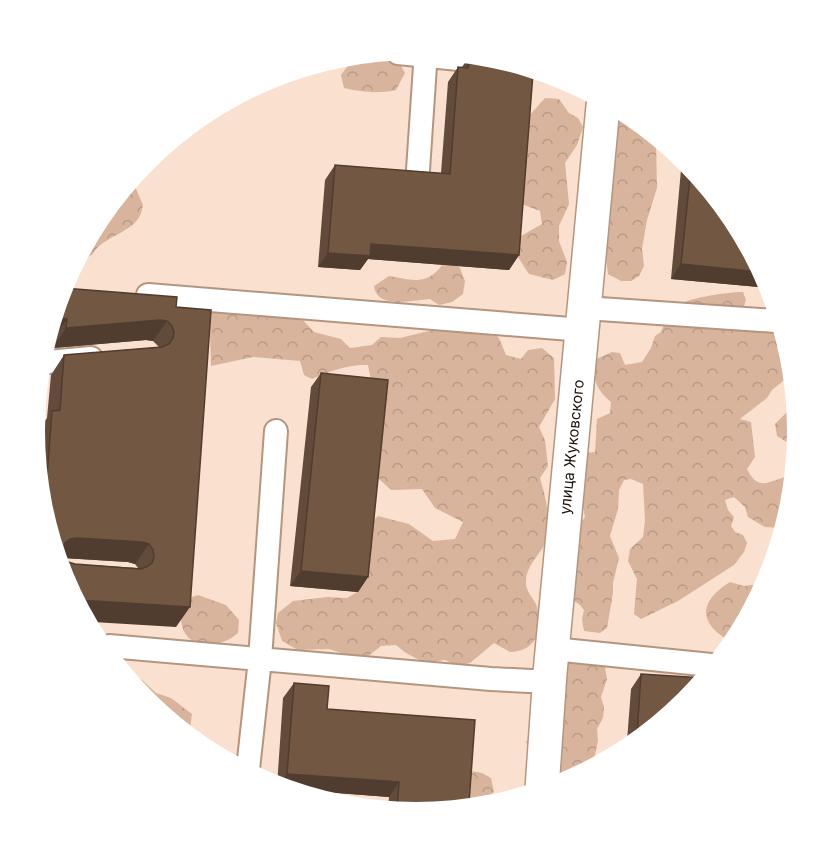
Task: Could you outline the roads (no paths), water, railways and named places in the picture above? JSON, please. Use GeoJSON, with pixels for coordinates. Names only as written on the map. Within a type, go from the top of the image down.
{"type":"FeatureCollection","features":[{"type":"Feature","properties":{"kind":"street","name":"улица Жуковского"},"geometry":{"type":"LineString","coordinates":[[543,781],[603,110]]}},
{"type":"Feature","properties":{"kind":"lane"},"geometry":{"type":"LineString","coordinates":[[418,170],[426,60]]}},
{"type":"Feature","properties":{"kind":"lane"},"geometry":{"type":"LineString","coordinates":[[130,294],[584,319],[771,321]]}},
{"type":"Feature","properties":{"kind":"lane"},"geometry":{"type":"LineString","coordinates":[[52,362],[114,356]]}},
{"type":"Feature","properties":{"kind":"lane"},"geometry":{"type":"LineString","coordinates":[[249,763],[260,659],[276,431]]}},
{"type":"Feature","properties":{"kind":"lane"},"geometry":{"type":"LineString","coordinates":[[114,646],[550,682]]}},
{"type":"Feature","properties":{"kind":"lane"},"geometry":{"type":"LineString","coordinates":[[553,649],[706,664]]}}]}
